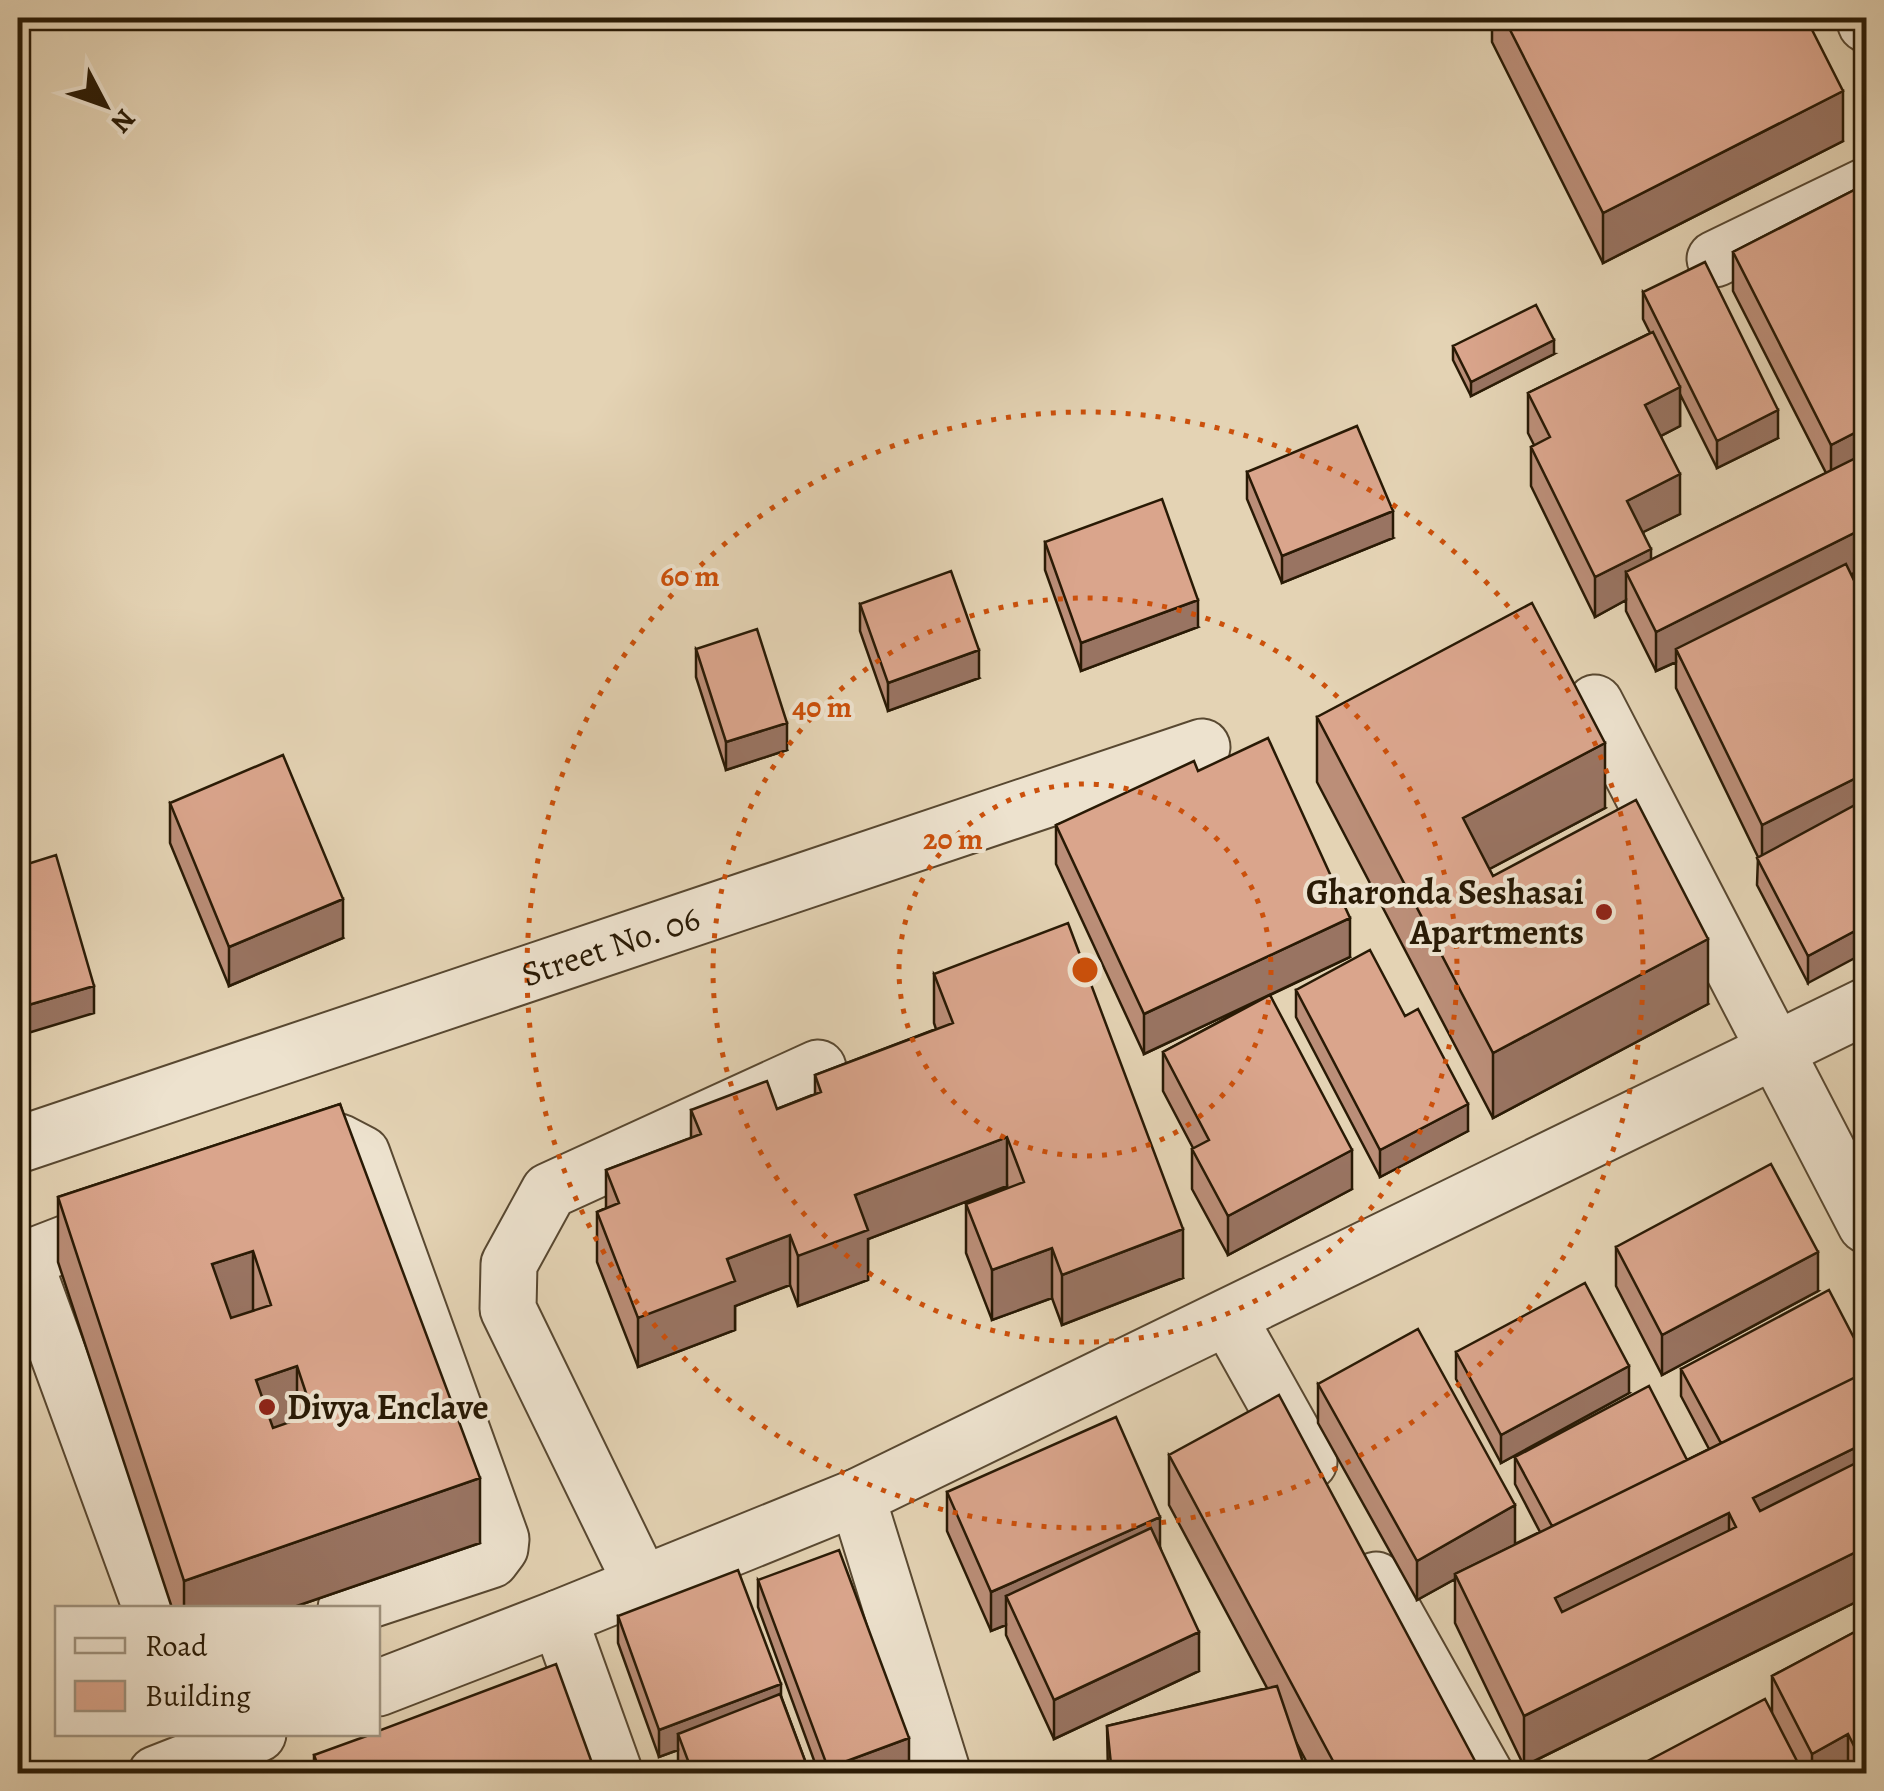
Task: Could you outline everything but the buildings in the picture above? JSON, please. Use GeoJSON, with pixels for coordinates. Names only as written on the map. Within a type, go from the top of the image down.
{"type":"FeatureCollection","features":[{"type":"Feature","properties":{"kind":"street"},"geometry":{"type":"LineString","coordinates":[[1715,258],[1866,186]]}},
{"type":"Feature","properties":{"kind":"street"},"geometry":{"type":"LineString","coordinates":[[1594,703],[1866,1225]]}},
{"type":"Feature","properties":{"kind":"street","name":"Street No. 06"},"geometry":{"type":"LineString","coordinates":[[18,1145],[1202,747]]}},
{"type":"Feature","properties":{"kind":"street"},"geometry":{"type":"LineString","coordinates":[[380,1687],[857,1496],[1866,1006]]}},
{"type":"Feature","properties":{"kind":"street"},"geometry":{"type":"LineString","coordinates":[[642,1584],[508,1309],[510,1264],[550,1191],[818,1068]]}},
{"type":"Feature","properties":{"kind":"street"},"geometry":{"type":"LineString","coordinates":[[236,1178],[325,1144],[340,1142],[362,1154],[501,1539],[491,1560],[352,1606]]}},
{"type":"Feature","properties":{"kind":"street"},"geometry":{"type":"LineString","coordinates":[[149,1606],[31,1280],[33,1262],[39,1254],[164,1206]]}},
{"type":"Feature","properties":{"kind":"street"},"geometry":{"type":"LineString","coordinates":[[1228,1317],[1485,1774]]}},
{"type":"Feature","properties":{"kind":"street"},"geometry":{"type":"LineString","coordinates":[[857,1496],[943,1774]]}},
{"type":"Feature","properties":{"kind":"street"},"geometry":{"type":"LineString","coordinates":[[559,1618],[615,1774]]}},
{"type":"Feature","properties":{"kind":"street"},"geometry":{"type":"LineString","coordinates":[[185,1754],[251,1736]]}},
{"type":"Feature","properties":{"kind":"place","name":"Gharonda Seshasai Apartments"},"geometry":{"type":"Point","coordinates":[1604,912]}},
{"type":"Feature","properties":{"kind":"place","name":"Divya Enclave"},"geometry":{"type":"Point","coordinates":[267,1407]}}]}
